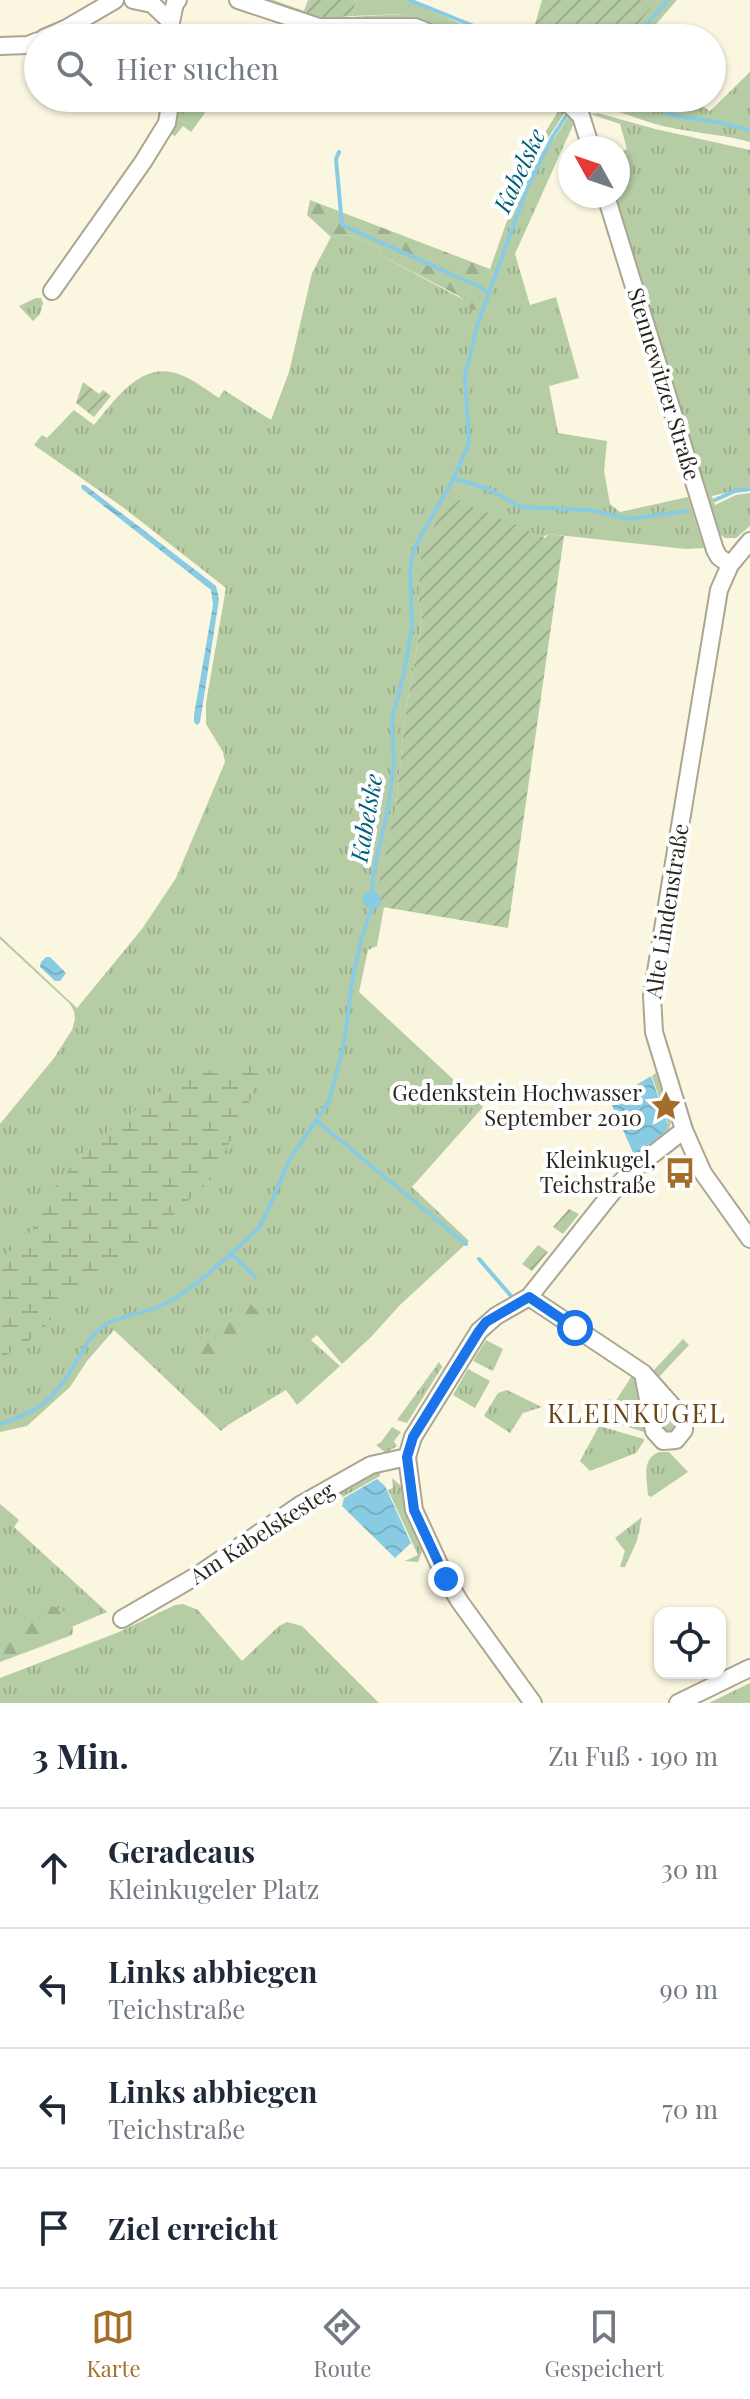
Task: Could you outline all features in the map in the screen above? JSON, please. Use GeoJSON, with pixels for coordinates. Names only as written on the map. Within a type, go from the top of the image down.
{"type":"FeatureCollection","features":[{"type":"Feature","properties":{"kind":"street"},"geometry":{"type":"LineString","coordinates":[[74,24],[115,0]]}},
{"type":"Feature","properties":{"kind":"street"},"geometry":{"type":"LineString","coordinates":[[133,0],[152,4],[167,24]]}},
{"type":"Feature","properties":{"kind":"street"},"geometry":{"type":"LineString","coordinates":[[164,0],[170,24]]}},
{"type":"Feature","properties":{"kind":"street"},"geometry":{"type":"LineString","coordinates":[[173,24],[178,0]]}},
{"type":"Feature","properties":{"kind":"street"},"geometry":{"type":"LineString","coordinates":[[238,0],[310,24]]}},
{"type":"Feature","properties":{"kind":"street"},"geometry":{"type":"LineString","coordinates":[[0,46],[24,45]]}},
{"type":"Feature","properties":{"kind":"street"},"geometry":{"type":"LineString","coordinates":[[52,291],[143,162],[167,123],[169,112]]}},
{"type":"Feature","properties":{"kind":"street"},"geometry":{"type":"LineString","coordinates":[[578,112],[587,136]]}},
{"type":"Feature","properties":{"kind":"street","name":"Stennewitzer Straße"},"geometry":{"type":"LineString","coordinates":[[610,208],[715,550],[730,565]]}},
{"type":"Feature","properties":{"kind":"street"},"geometry":{"type":"LineString","coordinates":[[730,565],[750,541]]}},
{"type":"Feature","properties":{"kind":"street","name":"Alte Lindenstraße"},"geometry":{"type":"LineString","coordinates":[[730,565],[719,590],[652,996],[654,1032],[684,1130],[703,1173],[750,1239]]}},
{"type":"Feature","properties":{"kind":"street"},"geometry":{"type":"LineString","coordinates":[[533,1703],[446,1579],[414,1510],[407,1457],[413,1437],[486,1322],[529,1297],[618,1185],[684,1130]]}},
{"type":"Feature","properties":{"kind":"street"},"geometry":{"type":"LineString","coordinates":[[529,1297],[643,1373]]}},
{"type":"Feature","properties":{"kind":"street","name":"Am Kabelskesteg"},"geometry":{"type":"LineString","coordinates":[[122,1619],[198,1575],[300,1505],[371,1465],[407,1457]]}},
{"type":"Feature","properties":{"kind":"street"},"geometry":{"type":"LineString","coordinates":[[678,1703],[750,1668]]}},
{"type":"Feature","properties":{"kind":"green space"},"geometry":{"type":"Polygon","coordinates":[[[260,0],[273,0],[304,11],[310,0],[306,14],[329,18],[407,14],[431,24],[413,19],[320,19],[260,0]]]}},
{"type":"Feature","properties":{"kind":"green space"},"geometry":{"type":"Polygon","coordinates":[[[310,0],[356,0],[352,16],[329,18],[306,14],[310,0]]]}},
{"type":"Feature","properties":{"kind":"green space"},"geometry":{"type":"Polygon","coordinates":[[[356,0],[407,0],[461,24],[431,24],[407,14],[352,16],[356,0]]]}},
{"type":"Feature","properties":{"kind":"green space"},"geometry":{"type":"Polygon","coordinates":[[[542,0],[658,0],[638,24],[535,24],[542,0]]]}},
{"type":"Feature","properties":{"kind":"green space"},"geometry":{"type":"Polygon","coordinates":[[[658,0],[677,0],[656,24],[637,24],[658,0]]]}},
{"type":"Feature","properties":{"kind":"green space"},"geometry":{"type":"Polygon","coordinates":[[[750,72],[750,142],[663,126],[617,112],[726,112],[726,95],[750,72]]]}},
{"type":"Feature","properties":{"kind":"green space"},"geometry":{"type":"Polygon","coordinates":[[[175,112],[205,113],[191,132],[183,126],[175,136],[171,134],[175,112]]]}},
{"type":"Feature","properties":{"kind":"green space"},"geometry":{"type":"Polygon","coordinates":[[[558,112],[565,112],[543,146],[546,151],[569,116],[574,123],[568,136],[558,136],[558,159],[515,254],[530,305],[556,297],[579,378],[549,386],[558,433],[607,441],[604,471],[610,504],[620,512],[688,497],[704,548],[686,549],[549,534],[418,596],[422,619],[406,709],[396,805],[377,905],[384,907],[377,946],[368,950],[359,992],[483,1107],[412,1187],[469,1241],[342,1364],[317,1335],[311,1340],[340,1366],[297,1405],[286,1390],[221,1431],[114,1330],[87,1361],[70,1387],[27,1426],[0,1432],[0,1124],[54,1058],[72,1030],[75,1019],[70,1004],[0,936],[77,1008],[142,929],[176,878],[225,762],[223,752],[206,724],[206,703],[226,588],[124,508],[34,445],[42,435],[47,438],[74,410],[94,425],[131,384],[154,372],[167,371],[181,375],[219,398],[224,390],[271,420],[289,372],[312,273],[331,237],[349,235],[377,247],[382,256],[464,300],[494,275],[490,269],[529,159],[558,112]]]}},
{"type":"Feature","properties":{"kind":"green space"},"geometry":{"type":"Polygon","coordinates":[[[598,113],[750,150],[750,487],[712,496],[715,505],[736,495],[750,493],[750,526],[736,538],[725,538],[717,532],[619,208],[630,208],[630,136],[623,136],[620,124],[590,114],[598,113]]]}},
{"type":"Feature","properties":{"kind":"green space"},"geometry":{"type":"Polygon","coordinates":[[[310,200],[490,269],[494,275],[481,311],[466,308],[464,300],[457,295],[382,256],[377,247],[349,235],[331,237],[307,215],[310,200]]]}},
{"type":"Feature","properties":{"kind":"green space"},"geometry":{"type":"Polygon","coordinates":[[[41,298],[43,303],[40,314],[33,321],[19,306],[41,298]]]}},
{"type":"Feature","properties":{"kind":"green space"},"geometry":{"type":"Polygon","coordinates":[[[83,382],[99,394],[103,390],[111,396],[94,417],[76,403],[83,382]]]}},
{"type":"Feature","properties":{"kind":"green space"},"geometry":{"type":"Polygon","coordinates":[[[449,496],[545,538],[549,534],[564,536],[508,928],[377,906],[396,805],[406,709],[422,619],[418,596],[422,551],[449,496]]]}},
{"type":"Feature","properties":{"kind":"green space"},"geometry":{"type":"Polygon","coordinates":[[[261,1057],[260,1071],[248,1106],[211,1179],[149,1238],[77,1290],[37,1335],[0,1359],[0,1260],[34,1229],[55,1187],[82,1153],[158,1092],[207,1072],[261,1057]]]}},
{"type":"Feature","properties":{"kind":"green space"},"geometry":{"type":"Polygon","coordinates":[[[656,1073],[666,1103],[664,1109],[668,1108],[671,1123],[659,1140],[668,1124],[652,1076],[656,1073]]]}},
{"type":"Feature","properties":{"kind":"green space"},"geometry":{"type":"Polygon","coordinates":[[[569,1209],[579,1214],[563,1234],[553,1227],[569,1209]]]}},
{"type":"Feature","properties":{"kind":"green space"},"geometry":{"type":"Polygon","coordinates":[[[538,1245],[548,1252],[532,1271],[522,1264],[538,1245]]]}},
{"type":"Feature","properties":{"kind":"green space"},"geometry":{"type":"Polygon","coordinates":[[[242,1302],[252,1305],[265,1321],[263,1329],[219,1366],[211,1367],[191,1351],[192,1344],[242,1302]]]}},
{"type":"Feature","properties":{"kind":"green space"},"geometry":{"type":"Polygon","coordinates":[[[683,1339],[689,1345],[658,1378],[654,1370],[683,1339]]]}},
{"type":"Feature","properties":{"kind":"green space"},"geometry":{"type":"Polygon","coordinates":[[[486,1340],[503,1349],[493,1371],[473,1361],[486,1340]]]}},
{"type":"Feature","properties":{"kind":"green space"},"geometry":{"type":"Polygon","coordinates":[[[439,1362],[442,1367],[407,1423],[397,1420],[439,1362]]]}},
{"type":"Feature","properties":{"kind":"green space"},"geometry":{"type":"Polygon","coordinates":[[[468,1369],[490,1381],[475,1408],[453,1395],[468,1369]]]}},
{"type":"Feature","properties":{"kind":"green space"},"geometry":{"type":"Polygon","coordinates":[[[633,1374],[637,1375],[647,1433],[600,1418],[609,1399],[615,1402],[633,1374]]]}},
{"type":"Feature","properties":{"kind":"green space"},"geometry":{"type":"Polygon","coordinates":[[[507,1390],[542,1407],[523,1413],[510,1433],[484,1416],[498,1393],[507,1390]]]}},
{"type":"Feature","properties":{"kind":"green space"},"geometry":{"type":"Polygon","coordinates":[[[654,1393],[679,1418],[679,1432],[660,1433],[654,1393]]]}},
{"type":"Feature","properties":{"kind":"green space"},"geometry":{"type":"Polygon","coordinates":[[[599,1426],[644,1441],[636,1453],[590,1471],[580,1461],[599,1426]]]}},
{"type":"Feature","properties":{"kind":"green space"},"geometry":{"type":"Polygon","coordinates":[[[392,1427],[401,1432],[394,1441],[397,1446],[386,1453],[376,1445],[392,1427]]]}},
{"type":"Feature","properties":{"kind":"green space"},"geometry":{"type":"Polygon","coordinates":[[[617,1435],[627,1442],[625,1453],[614,1459],[605,1457],[601,1446],[604,1437],[617,1435]]]}},
{"type":"Feature","properties":{"kind":"green space"},"geometry":{"type":"Polygon","coordinates":[[[659,1452],[669,1452],[688,1472],[651,1497],[648,1495],[647,1464],[659,1452]]]}},
{"type":"Feature","properties":{"kind":"green space"},"geometry":{"type":"Polygon","coordinates":[[[371,1471],[380,1473],[380,1476],[343,1497],[338,1491],[371,1471]]]}},
{"type":"Feature","properties":{"kind":"green space"},"geometry":{"type":"Polygon","coordinates":[[[392,1478],[402,1487],[404,1501],[424,1546],[418,1562],[405,1561],[418,1555],[388,1490],[393,1488],[392,1478]]]}},
{"type":"Feature","properties":{"kind":"green space"},"geometry":{"type":"Polygon","coordinates":[[[0,1504],[19,1520],[14,1527],[107,1612],[0,1657],[0,1504]]]}},
{"type":"Feature","properties":{"kind":"green space"},"geometry":{"type":"Polygon","coordinates":[[[642,1517],[637,1541],[625,1567],[620,1567],[625,1551],[615,1538],[642,1517]]]}},
{"type":"Feature","properties":{"kind":"green space"},"geometry":{"type":"Polygon","coordinates":[[[183,1604],[198,1610],[242,1661],[279,1626],[287,1622],[302,1626],[379,1703],[0,1703],[0,1678],[183,1604]]]}},
{"type":"Feature","properties":{"kind":"green space"},"geometry":{"type":"Polygon","coordinates":[[[47,1605],[67,1614],[72,1623],[72,1635],[0,1662],[0,1623],[47,1605]]]}},
{"type":"Feature","properties":{"kind":"green space"},"geometry":{"type":"Polygon","coordinates":[[[750,1683],[750,1703],[709,1703],[750,1683]]]}},
{"type":"Feature","properties":{"kind":"water"},"geometry":{"type":"Polygon","coordinates":[[[81,485],[216,586],[219,599],[200,722],[197,725],[194,715],[213,605],[211,590],[82,489],[81,485]]]}},
{"type":"Feature","properties":{"kind":"water"},"geometry":{"type":"Polygon","coordinates":[[[46,957],[50,957],[66,973],[60,981],[55,981],[40,967],[46,957]]]}},
{"type":"Feature","properties":{"kind":"water"},"geometry":{"type":"Polygon","coordinates":[[[651,1076],[668,1125],[667,1130],[647,1147],[644,1145],[635,1157],[610,1101],[651,1076]]]}},
{"type":"Feature","properties":{"kind":"water"},"geometry":{"type":"Polygon","coordinates":[[[377,1479],[385,1486],[411,1543],[395,1558],[342,1506],[344,1498],[377,1479]]]}},
{"type":"Feature","properties":{"kind":"waterway"},"geometry":{"type":"LineString","coordinates":[[409,0],[469,24]]}},
{"type":"Feature","properties":{"kind":"waterway"},"geometry":{"type":"LineString","coordinates":[[647,24],[668,0]]}},
{"type":"Feature","properties":{"kind":"waterway","name":"Kabelske"},"geometry":{"type":"LineString","coordinates":[[0,1424],[37,1408],[54,1394],[98,1330],[112,1321],[172,1300],[197,1283],[256,1231],[290,1159],[329,1101],[344,1044],[361,940],[372,906],[373,874],[388,808],[394,765],[392,719],[412,627],[412,557],[469,443],[465,376],[477,326],[527,188],[569,112]]}},
{"type":"Feature","properties":{"kind":"waterway","name":"Kabelske"},"geometry":{"type":"LineString","coordinates":[[667,112],[750,130]]}},
{"type":"Feature","properties":{"kind":"waterway"},"geometry":{"type":"LineString","coordinates":[[339,152],[336,159],[342,225],[480,287],[488,294]]}},
{"type":"Feature","properties":{"kind":"waterway"},"geometry":{"type":"LineString","coordinates":[[453,480],[488,489],[521,507],[589,510],[629,519],[687,511]]}},
{"type":"Feature","properties":{"kind":"waterway"},"geometry":{"type":"LineString","coordinates":[[715,500],[735,491],[750,489]]}},
{"type":"Feature","properties":{"kind":"waterway"},"geometry":{"type":"LineString","coordinates":[[317,1121],[466,1244]]}},
{"type":"Feature","properties":{"kind":"waterway"},"geometry":{"type":"LineString","coordinates":[[230,1253],[255,1277]]}},
{"type":"Feature","properties":{"kind":"waterway"},"geometry":{"type":"LineString","coordinates":[[479,1259],[512,1297]]}},
{"type":"Feature","properties":{"kind":"place","name":"Gedenkstein Hochwasser September 2010"},"geometry":{"type":"Point","coordinates":[666,1106]}},
{"type":"Feature","properties":{"kind":"place","name":"Kleinkugel, Teichstraße"},"geometry":{"type":"Point","coordinates":[680,1173]}},
{"type":"Feature","properties":{"kind":"district","name":"KLEINKUGEL"},"geometry":{"type":"Point","coordinates":[637,1414]}},
{"type":"Feature","properties":{"kind":"route"},"geometry":{"type":"LineString","coordinates":[[446,1579],[414,1510],[407,1457],[413,1437],[486,1322],[529,1297],[575,1328]]}}]}
